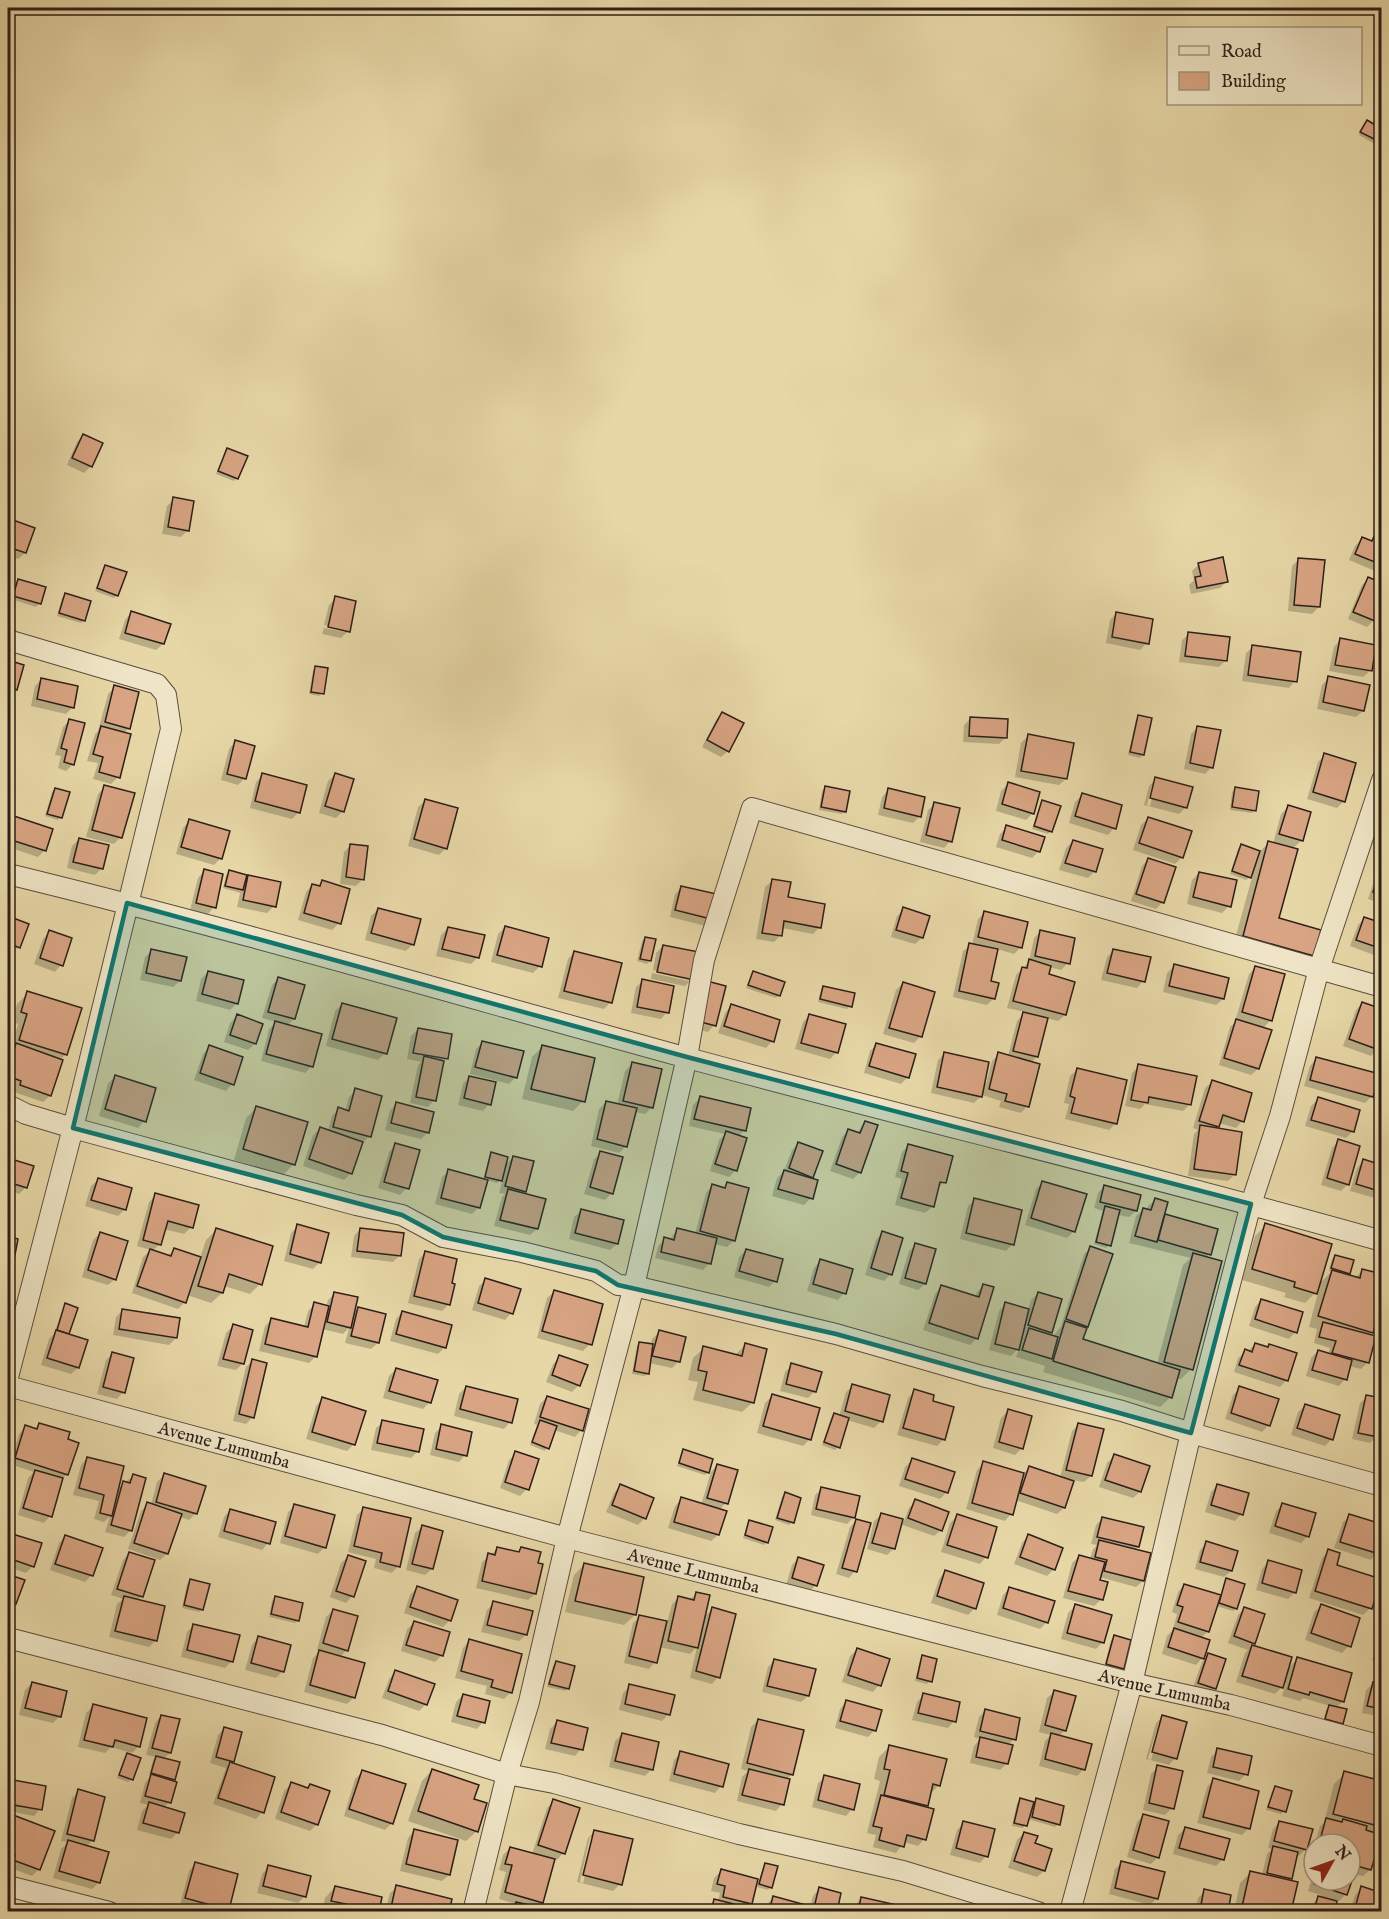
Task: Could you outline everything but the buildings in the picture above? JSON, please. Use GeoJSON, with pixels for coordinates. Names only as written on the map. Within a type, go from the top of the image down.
{"type":"FeatureCollection","features":[{"type":"Feature","properties":{"kind":"street"},"geometry":{"type":"LineString","coordinates":[[8,640],[157,684],[166,695],[171,729],[73,1128],[8,1377]]}},
{"type":"Feature","properties":{"kind":"street"},"geometry":{"type":"LineString","coordinates":[[1070,1911],[1132,1683],[1191,1433],[1251,1203],[1280,1116],[1319,969],[1382,780]]}},
{"type":"Feature","properties":{"kind":"street"},"geometry":{"type":"LineString","coordinates":[[473,1911],[507,1774],[529,1702],[567,1538],[634,1286],[687,1058],[704,960],[752,808],[1382,987]]}},
{"type":"Feature","properties":{"kind":"street"},"geometry":{"type":"LineString","coordinates":[[8,874],[127,903],[687,1058],[1251,1203],[1382,1241]]}},
{"type":"Feature","properties":{"kind":"street"},"geometry":{"type":"LineString","coordinates":[[8,1106],[26,1114],[73,1128],[356,1205],[402,1215],[443,1237],[522,1252],[587,1268],[618,1285],[634,1286],[836,1334],[982,1376],[1122,1411],[1191,1433],[1382,1486]]}},
{"type":"Feature","properties":{"kind":"street","name":"Avenue Lumumba"},"geometry":{"type":"LineString","coordinates":[[8,1386],[567,1538],[1132,1683],[1231,1705],[1382,1746]]}},
{"type":"Feature","properties":{"kind":"street"},"geometry":{"type":"LineString","coordinates":[[8,1638],[382,1735],[507,1774],[554,1783],[739,1834],[903,1871],[1038,1911]]}},
{"type":"Feature","properties":{"kind":"street"},"geometry":{"type":"LineString","coordinates":[[8,1886],[110,1911]]}},
{"type":"Feature","properties":{"kind":"highlighted area"},"geometry":{"type":"Polygon","coordinates":[[[127,903],[687,1057],[1251,1204],[1191,1433],[836,1334],[618,1285],[596,1271],[443,1237],[402,1215],[73,1128],[127,903]]]}}]}
